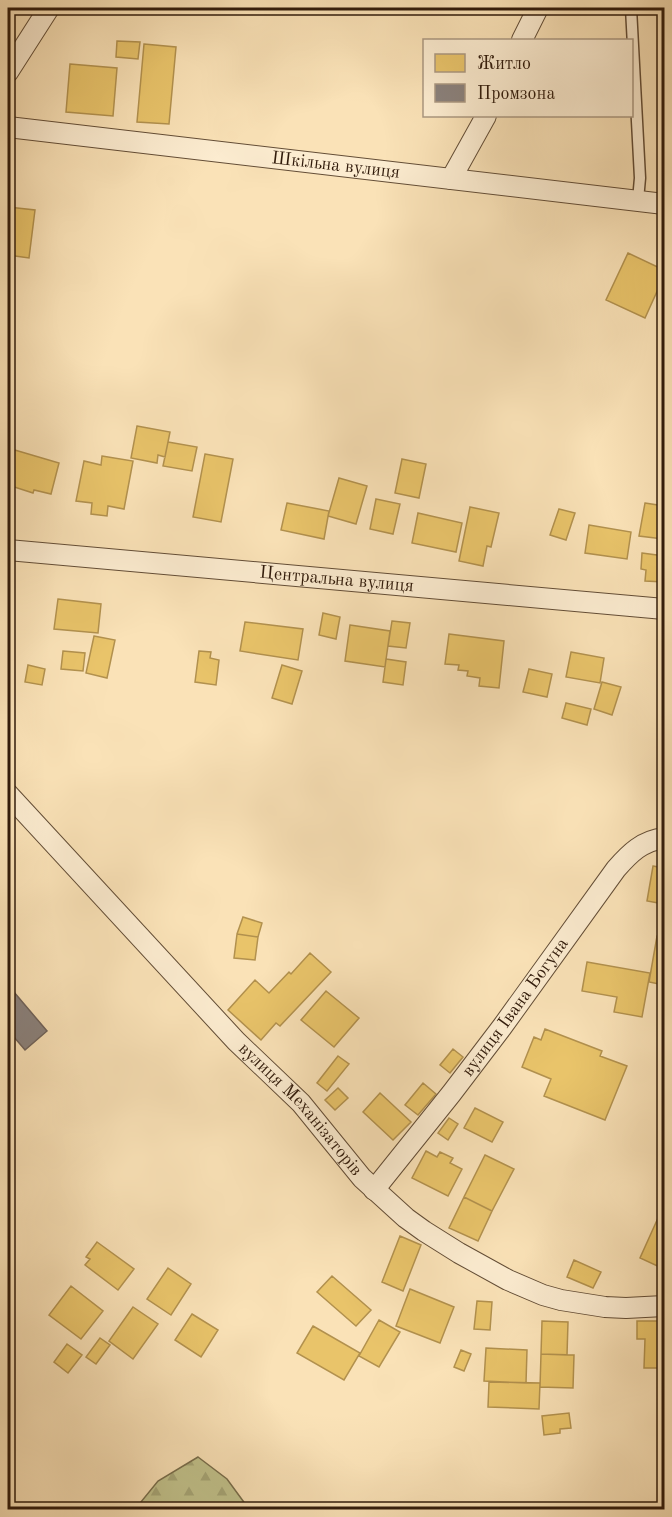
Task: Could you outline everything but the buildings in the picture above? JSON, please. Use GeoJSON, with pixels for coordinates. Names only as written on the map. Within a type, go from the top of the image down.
{"type":"FeatureCollection","features":[{"type":"Feature","properties":{"kind":"street"},"geometry":{"type":"LineString","coordinates":[[8,72],[49,8]]}},
{"type":"Feature","properties":{"kind":"street"},"geometry":{"type":"LineString","coordinates":[[522,39],[538,8]]}},
{"type":"Feature","properties":{"kind":"street"},"geometry":{"type":"LineString","coordinates":[[451,179],[485,117]]}},
{"type":"Feature","properties":{"kind":"street","name":"Шкільна вулиця"},"geometry":{"type":"LineString","coordinates":[[8,127],[664,204]]}},
{"type":"Feature","properties":{"kind":"street","name":"Центральна вулиця"},"geometry":{"type":"LineString","coordinates":[[8,550],[664,609]]}},
{"type":"Feature","properties":{"kind":"street","name":"вулиця Механізаторів"},"geometry":{"type":"LineString","coordinates":[[8,794],[236,1041],[301,1103],[374,1190],[406,1218],[459,1253],[524,1288],[561,1300],[584,1304],[626,1308],[664,1306]]}},
{"type":"Feature","properties":{"kind":"street","name":"вулиця Івана Богуна"},"geometry":{"type":"LineString","coordinates":[[374,1190],[480,1056],[623,861],[639,846],[664,838]]}},
{"type":"Feature","properties":{"kind":"lane"},"geometry":{"type":"LineString","coordinates":[[631,8],[633,39]]}},
{"type":"Feature","properties":{"kind":"lane"},"geometry":{"type":"LineString","coordinates":[[633,46],[640,178],[638,200]]}},
{"type":"Feature","properties":{"kind":"green space"},"geometry":{"type":"Polygon","coordinates":[[[198,1457],[227,1479],[246,1505],[245,1509],[139,1510],[136,1508],[158,1481],[198,1457]]]}}]}
